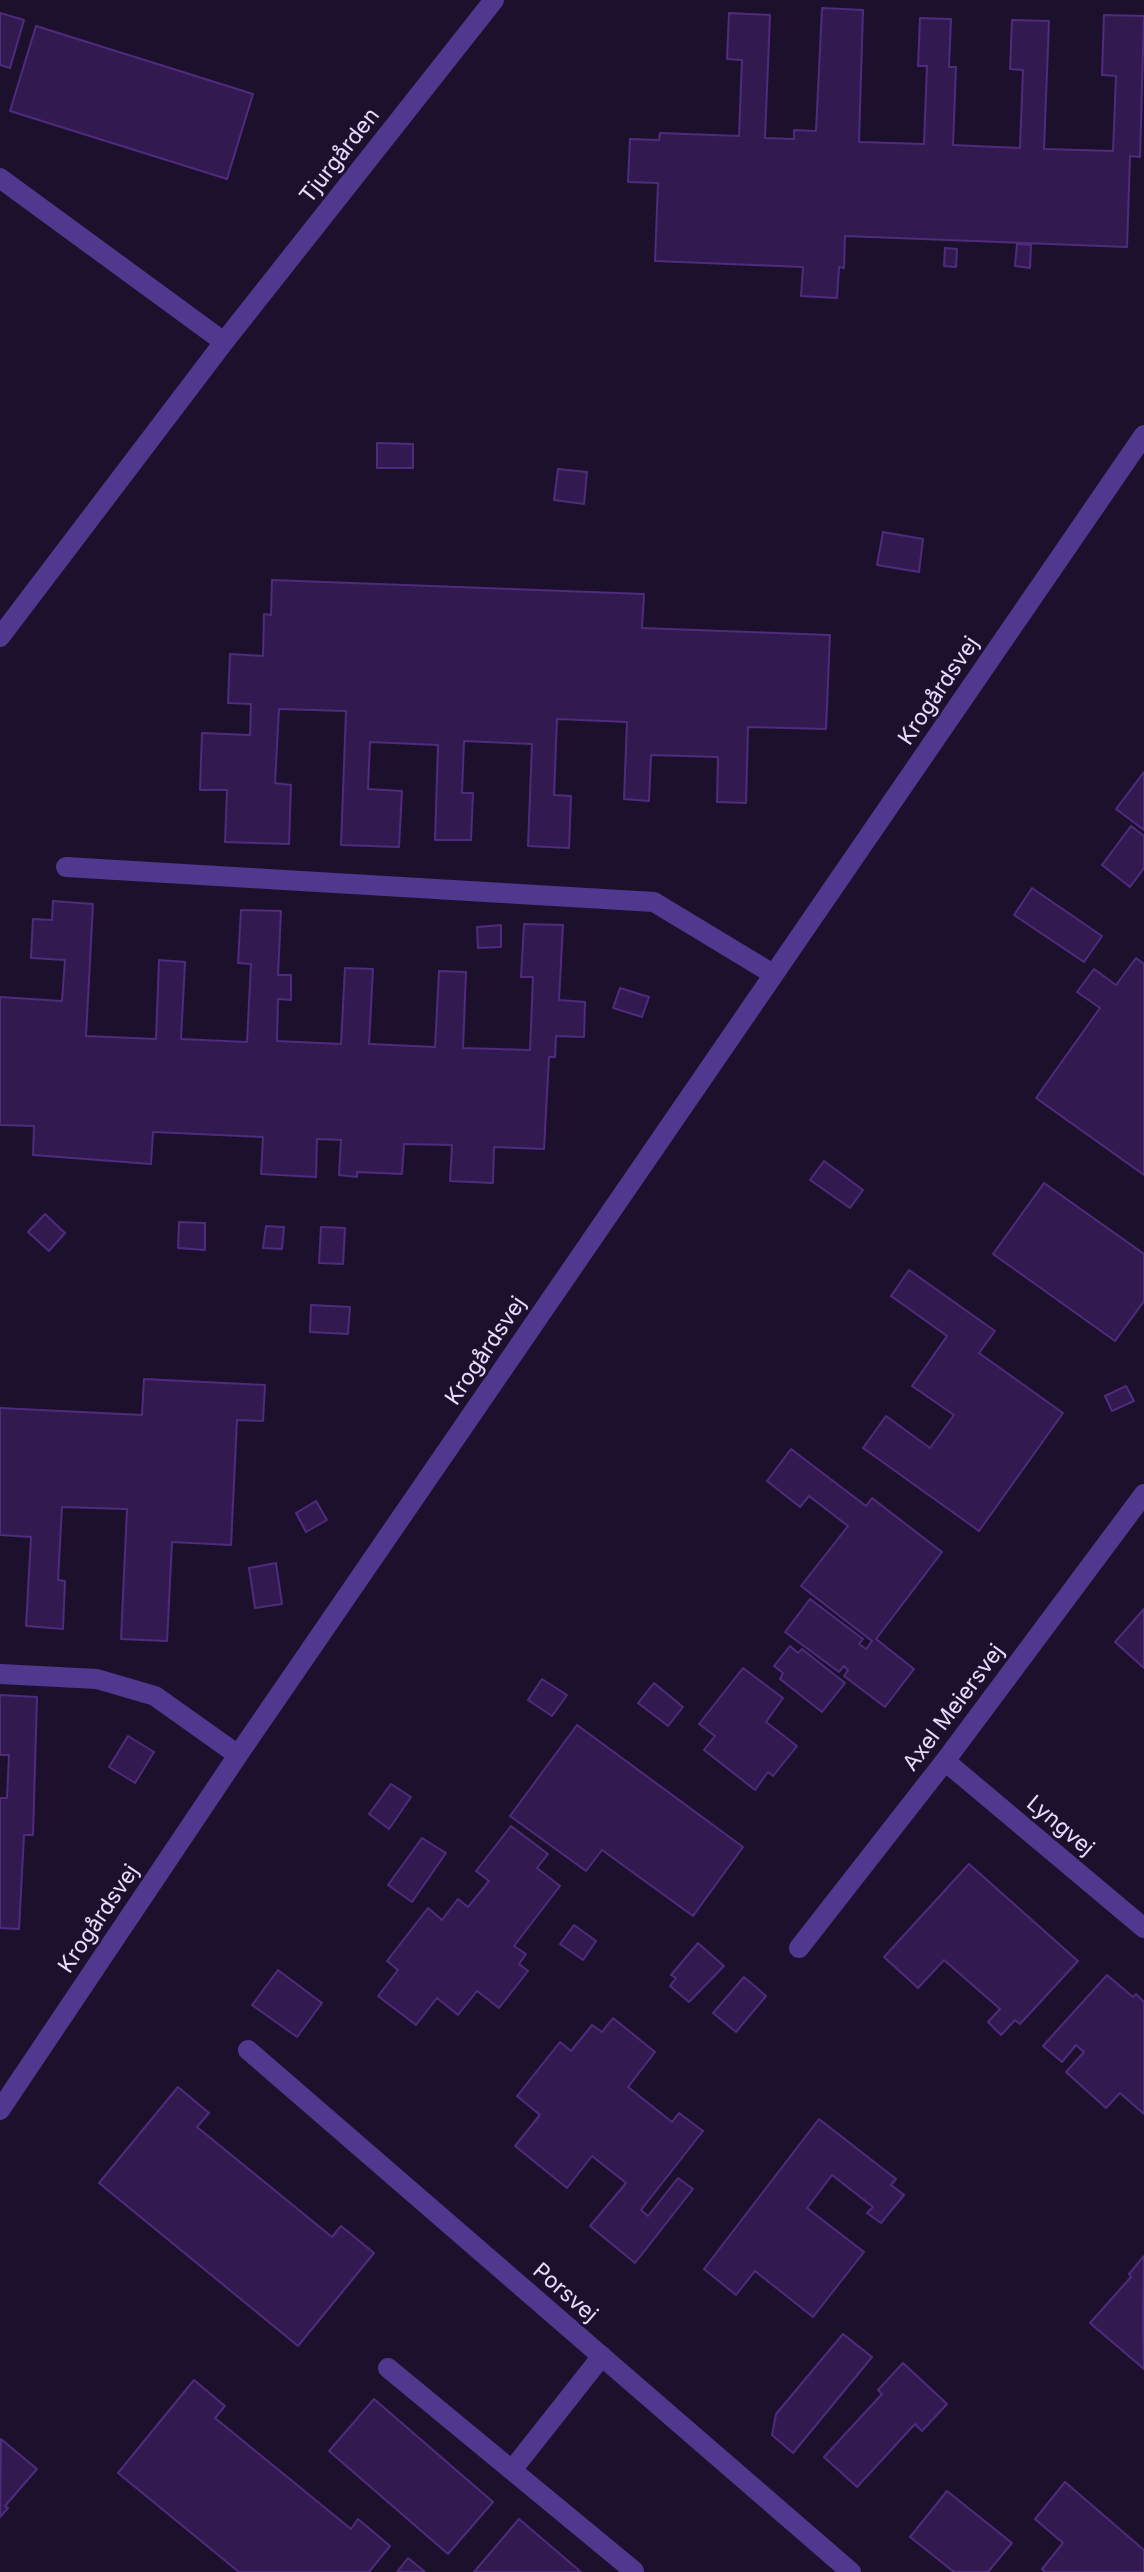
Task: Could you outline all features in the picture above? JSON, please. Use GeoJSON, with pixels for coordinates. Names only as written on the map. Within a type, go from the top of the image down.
{"type":"FeatureCollection","features":[{"type":"Feature","properties":{"kind":"street","name":"Tjurgården"},"geometry":{"type":"LineString","coordinates":[[0,637],[224,342],[494,0]]}},
{"type":"Feature","properties":{"kind":"street"},"geometry":{"type":"LineString","coordinates":[[0,178],[224,342]]}},
{"type":"Feature","properties":{"kind":"street","name":"Krogårdsvej"},"geometry":{"type":"LineString","coordinates":[[0,2110],[238,1755],[1144,435]]}},
{"type":"Feature","properties":{"kind":"street"},"geometry":{"type":"LineString","coordinates":[[66,867],[654,902],[773,974]]}},
{"type":"Feature","properties":{"kind":"street","name":"Axel Meiersvej"},"geometry":{"type":"LineString","coordinates":[[799,1948],[945,1761],[1144,1494]]}},
{"type":"Feature","properties":{"kind":"street"},"geometry":{"type":"LineString","coordinates":[[0,1674],[97,1679],[155,1696],[238,1755]]}},
{"type":"Feature","properties":{"kind":"street","name":"Lyngvej"},"geometry":{"type":"LineString","coordinates":[[945,1761],[1144,1928]]}},
{"type":"Feature","properties":{"kind":"street","name":"Porsvej"},"geometry":{"type":"LineString","coordinates":[[248,2050],[851,2572]]}},
{"type":"Feature","properties":{"kind":"street"},"geometry":{"type":"LineString","coordinates":[[512,2470],[602,2356]]}},
{"type":"Feature","properties":{"kind":"street"},"geometry":{"type":"LineString","coordinates":[[388,2368],[634,2571]]}},
{"type":"Feature","properties":{"kind":"building"},"geometry":{"type":"Polygon","coordinates":[[[822,8],[863,10],[859,142],[924,144],[927,66],[918,66],[920,18],[951,19],[949,67],[956,67],[953,145],[1020,148],[1023,70],[1010,69],[1012,20],[1049,21],[1044,149],[1113,151],[1116,76],[1102,75],[1104,15],[1144,16],[1140,157],[1130,156],[1127,247],[845,236],[844,268],[839,267],[837,298],[801,296],[803,267],[655,261],[658,183],[628,182],[630,139],[659,140],[660,133],[739,136],[742,60],[727,59],[729,13],[770,15],[765,138],[794,139],[794,130],[816,131],[822,8]]]}},
{"type":"Feature","properties":{"kind":"building"},"geometry":{"type":"Polygon","coordinates":[[[0,13],[24,20],[10,68],[0,65],[0,13]]]}},
{"type":"Feature","properties":{"kind":"building"},"geometry":{"type":"Polygon","coordinates":[[[36,26],[253,94],[227,179],[10,111],[36,26]]]}},
{"type":"Feature","properties":{"kind":"building"},"geometry":{"type":"Polygon","coordinates":[[[1017,244],[1031,245],[1030,268],[1015,266],[1017,244]]]}},
{"type":"Feature","properties":{"kind":"building"},"geometry":{"type":"Polygon","coordinates":[[[945,248],[957,249],[956,267],[944,266],[945,248]]]}},
{"type":"Feature","properties":{"kind":"building"},"geometry":{"type":"Polygon","coordinates":[[[377,443],[413,444],[413,468],[377,468],[377,443]]]}},
{"type":"Feature","properties":{"kind":"building"},"geometry":{"type":"Polygon","coordinates":[[[558,469],[587,472],[584,504],[554,500],[558,469]]]}},
{"type":"Feature","properties":{"kind":"building"},"geometry":{"type":"Polygon","coordinates":[[[883,532],[923,539],[919,572],[877,565],[883,532]]]}},
{"type":"Feature","properties":{"kind":"building"},"geometry":{"type":"Polygon","coordinates":[[[272,580],[644,594],[642,628],[830,635],[826,729],[748,727],[746,803],[717,802],[718,757],[651,755],[649,801],[624,799],[627,722],[557,719],[554,795],[571,796],[569,848],[528,846],[532,744],[464,741],[462,793],[473,793],[471,840],[435,840],[438,745],[370,742],[368,789],[402,791],[399,847],[341,845],[346,711],[279,709],[275,783],[291,785],[289,844],[225,842],[227,790],[200,790],[202,733],[250,735],[251,704],[228,703],[230,654],[263,656],[264,614],[271,615],[272,580]]]}},
{"type":"Feature","properties":{"kind":"building"},"geometry":{"type":"Polygon","coordinates":[[[1144,772],[1144,830],[1116,809],[1144,772]]]}},
{"type":"Feature","properties":{"kind":"building"},"geometry":{"type":"Polygon","coordinates":[[[1131,826],[1144,836],[1144,868],[1130,887],[1102,865],[1131,826]]]}},
{"type":"Feature","properties":{"kind":"building"},"geometry":{"type":"Polygon","coordinates":[[[1032,888],[1102,936],[1084,962],[1014,915],[1032,888]]]}},
{"type":"Feature","properties":{"kind":"building"},"geometry":{"type":"Polygon","coordinates":[[[53,901],[93,904],[86,1036],[156,1039],[159,960],[185,962],[181,1039],[247,1042],[251,964],[238,963],[241,910],[281,911],[278,975],[291,975],[291,1000],[278,999],[277,1041],[341,1044],[345,968],[373,969],[369,1044],[435,1047],[439,971],[466,972],[463,1048],[530,1050],[533,977],[521,977],[524,924],[563,925],[559,1000],[585,1002],[584,1037],[556,1036],[555,1057],[549,1057],[544,1149],[494,1147],[493,1183],[450,1181],[452,1145],[404,1144],[402,1174],[357,1172],[357,1177],[339,1175],[341,1140],[317,1139],[316,1177],[261,1174],[263,1137],[153,1132],[151,1164],[33,1155],[34,1126],[0,1125],[0,997],[62,1001],[65,960],[31,958],[33,919],[52,920],[53,901]]]}},
{"type":"Feature","properties":{"kind":"building"},"geometry":{"type":"Polygon","coordinates":[[[501,925],[501,947],[478,948],[477,927],[501,925]]]}},
{"type":"Feature","properties":{"kind":"building"},"geometry":{"type":"Polygon","coordinates":[[[1136,958],[1144,964],[1144,1175],[1036,1098],[1100,1008],[1077,992],[1094,969],[1116,985],[1136,958]]]}},
{"type":"Feature","properties":{"kind":"building"},"geometry":{"type":"Polygon","coordinates":[[[620,988],[649,997],[642,1017],[613,1008],[620,988]]]}},
{"type":"Feature","properties":{"kind":"building"},"geometry":{"type":"Polygon","coordinates":[[[824,1161],[863,1190],[850,1208],[810,1180],[824,1161]]]}},
{"type":"Feature","properties":{"kind":"building"},"geometry":{"type":"Polygon","coordinates":[[[1044,1183],[1144,1254],[1144,1301],[1115,1341],[993,1254],[1044,1183]]]}},
{"type":"Feature","properties":{"kind":"building"},"geometry":{"type":"Polygon","coordinates":[[[45,1214],[65,1233],[49,1251],[28,1232],[45,1214]]]}},
{"type":"Feature","properties":{"kind":"building"},"geometry":{"type":"Polygon","coordinates":[[[179,1222],[205,1223],[205,1250],[178,1248],[179,1222]]]}},
{"type":"Feature","properties":{"kind":"building"},"geometry":{"type":"Polygon","coordinates":[[[266,1226],[284,1227],[282,1249],[263,1248],[266,1226]]]}},
{"type":"Feature","properties":{"kind":"building"},"geometry":{"type":"Polygon","coordinates":[[[321,1227],[345,1228],[343,1264],[319,1263],[321,1227]]]}},
{"type":"Feature","properties":{"kind":"building"},"geometry":{"type":"Polygon","coordinates":[[[909,1270],[995,1331],[979,1353],[1063,1413],[979,1531],[863,1448],[886,1416],[930,1448],[954,1415],[912,1386],[947,1336],[891,1296],[909,1270]]]}},
{"type":"Feature","properties":{"kind":"building"},"geometry":{"type":"Polygon","coordinates":[[[311,1305],[350,1307],[348,1334],[310,1332],[311,1305]]]}},
{"type":"Feature","properties":{"kind":"building"},"geometry":{"type":"Polygon","coordinates":[[[144,1379],[265,1385],[263,1421],[237,1420],[231,1545],[172,1542],[167,1641],[121,1639],[127,1509],[62,1507],[58,1580],[65,1581],[63,1629],[26,1626],[31,1537],[0,1535],[0,1408],[142,1415],[144,1379]]]}},
{"type":"Feature","properties":{"kind":"building"},"geometry":{"type":"Polygon","coordinates":[[[1126,1386],[1134,1401],[1112,1411],[1105,1396],[1126,1386]]]}},
{"type":"Feature","properties":{"kind":"building"},"geometry":{"type":"Polygon","coordinates":[[[791,1449],[866,1506],[872,1498],[942,1552],[876,1639],[914,1669],[885,1707],[844,1676],[848,1670],[844,1666],[839,1672],[785,1632],[810,1599],[863,1639],[859,1644],[866,1649],[872,1641],[801,1586],[848,1526],[809,1496],[800,1507],[767,1481],[791,1449]]]}},
{"type":"Feature","properties":{"kind":"building"},"geometry":{"type":"Polygon","coordinates":[[[316,1501],[327,1520],[306,1532],[296,1513],[316,1501]]]}},
{"type":"Feature","properties":{"kind":"building"},"geometry":{"type":"Polygon","coordinates":[[[276,1563],[282,1604],[255,1608],[249,1568],[276,1563]]]}},
{"type":"Feature","properties":{"kind":"building"},"geometry":{"type":"Polygon","coordinates":[[[1144,1609],[1144,1668],[1115,1642],[1144,1609]]]}},
{"type":"Feature","properties":{"kind":"building"},"geometry":{"type":"Polygon","coordinates":[[[790,1646],[798,1653],[802,1649],[845,1683],[822,1712],[780,1679],[783,1673],[774,1666],[790,1646]]]}},
{"type":"Feature","properties":{"kind":"building"},"geometry":{"type":"Polygon","coordinates":[[[743,1668],[783,1698],[766,1722],[797,1746],[773,1776],[768,1772],[755,1790],[704,1750],[715,1736],[699,1724],[743,1668]]]}},
{"type":"Feature","properties":{"kind":"building"},"geometry":{"type":"Polygon","coordinates":[[[542,1679],[567,1695],[552,1716],[528,1700],[542,1679]]]}},
{"type":"Feature","properties":{"kind":"building"},"geometry":{"type":"Polygon","coordinates":[[[654,1683],[683,1707],[668,1726],[638,1703],[654,1683]]]}},
{"type":"Feature","properties":{"kind":"building"},"geometry":{"type":"Polygon","coordinates":[[[0,1695],[37,1697],[33,1835],[24,1835],[19,1929],[0,1928],[0,1798],[7,1798],[9,1755],[0,1755],[0,1695]]]}},
{"type":"Feature","properties":{"kind":"building"},"geometry":{"type":"Polygon","coordinates":[[[577,1725],[743,1847],[693,1916],[602,1850],[586,1871],[510,1816],[577,1725]]]}},
{"type":"Feature","properties":{"kind":"building"},"geometry":{"type":"Polygon","coordinates":[[[128,1736],[154,1752],[135,1783],[109,1767],[128,1736]]]}},
{"type":"Feature","properties":{"kind":"building"},"geometry":{"type":"Polygon","coordinates":[[[391,1784],[411,1797],[389,1829],[369,1814],[391,1784]]]}},
{"type":"Feature","properties":{"kind":"building"},"geometry":{"type":"Polygon","coordinates":[[[511,1826],[548,1854],[537,1868],[560,1886],[514,1946],[526,1954],[519,1964],[528,1971],[499,2008],[477,1991],[458,2015],[437,1998],[416,2025],[378,1996],[398,1970],[387,1961],[428,1908],[442,1920],[458,1899],[468,1907],[489,1881],[476,1871],[511,1826]]]}},
{"type":"Feature","properties":{"kind":"building"},"geometry":{"type":"Polygon","coordinates":[[[422,1838],[446,1853],[412,1902],[388,1885],[422,1838]]]}},
{"type":"Feature","properties":{"kind":"building"},"geometry":{"type":"Polygon","coordinates":[[[969,1864],[1078,1961],[1020,2024],[1015,2020],[1001,2035],[988,2022],[1000,2009],[944,1960],[918,1988],[884,1957],[969,1864]]]}},
{"type":"Feature","properties":{"kind":"building"},"geometry":{"type":"Polygon","coordinates":[[[574,1925],[596,1941],[583,1960],[560,1944],[574,1925]]]}},
{"type":"Feature","properties":{"kind":"building"},"geometry":{"type":"Polygon","coordinates":[[[698,1943],[724,1966],[689,2002],[670,1986],[676,1978],[671,1975],[698,1943]]]}},
{"type":"Feature","properties":{"kind":"building"},"geometry":{"type":"Polygon","coordinates":[[[278,1970],[322,2003],[297,2037],[252,2005],[278,1970]]]}},
{"type":"Feature","properties":{"kind":"building"},"geometry":{"type":"Polygon","coordinates":[[[1107,1975],[1133,1997],[1136,1994],[1144,2002],[1144,2114],[1120,2093],[1106,2108],[1066,2072],[1084,2052],[1076,2045],[1062,2062],[1043,2046],[1107,1975]]]}},
{"type":"Feature","properties":{"kind":"building"},"geometry":{"type":"Polygon","coordinates":[[[744,1977],[766,1996],[736,2032],[713,2013],[744,1977]]]}},
{"type":"Feature","properties":{"kind":"building"},"geometry":{"type":"Polygon","coordinates":[[[613,2018],[655,2052],[628,2087],[672,2122],[679,2113],[703,2131],[641,2210],[648,2216],[678,2178],[693,2189],[635,2263],[590,2226],[626,2183],[592,2156],[567,2188],[515,2146],[540,2115],[517,2096],[560,2042],[571,2051],[592,2025],[602,2032],[613,2018]]]}},
{"type":"Feature","properties":{"kind":"building"},"geometry":{"type":"Polygon","coordinates":[[[178,2087],[209,2113],[197,2127],[332,2237],[341,2226],[374,2253],[298,2346],[99,2183],[178,2087]]]}},
{"type":"Feature","properties":{"kind":"building"},"geometry":{"type":"Polygon","coordinates":[[[819,2119],[896,2179],[891,2185],[904,2195],[881,2223],[867,2213],[873,2207],[832,2175],[807,2208],[864,2252],[813,2317],[755,2271],[736,2295],[704,2269],[819,2119]]]}},
{"type":"Feature","properties":{"kind":"building"},"geometry":{"type":"Polygon","coordinates":[[[1144,2256],[1144,2369],[1090,2323],[1131,2277],[1129,2274],[1144,2256]]]}},
{"type":"Feature","properties":{"kind":"building"},"geometry":{"type":"Polygon","coordinates":[[[843,2334],[872,2357],[793,2453],[772,2435],[776,2414],[843,2334]]]}},
{"type":"Feature","properties":{"kind":"building"},"geometry":{"type":"Polygon","coordinates":[[[903,2363],[947,2404],[922,2431],[915,2424],[857,2487],[824,2457],[882,2394],[878,2390],[903,2363]]]}},
{"type":"Feature","properties":{"kind":"building"},"geometry":{"type":"Polygon","coordinates":[[[194,2380],[225,2406],[215,2418],[351,2529],[358,2519],[390,2546],[369,2572],[239,2572],[118,2473],[194,2380]]]}},
{"type":"Feature","properties":{"kind":"building"},"geometry":{"type":"Polygon","coordinates":[[[374,2399],[493,2502],[448,2554],[329,2451],[374,2399]]]}},
{"type":"Feature","properties":{"kind":"building"},"geometry":{"type":"Polygon","coordinates":[[[1,2439],[37,2469],[5,2506],[8,2508],[0,2517],[1,2439]]]}},
{"type":"Feature","properties":{"kind":"building"},"geometry":{"type":"Polygon","coordinates":[[[1065,2482],[1144,2550],[1144,2572],[1045,2572],[1042,2569],[1063,2543],[1035,2519],[1065,2482]]]}},
{"type":"Feature","properties":{"kind":"building"},"geometry":{"type":"Polygon","coordinates":[[[947,2491],[1012,2543],[988,2572],[954,2572],[910,2537],[947,2491]]]}},
{"type":"Feature","properties":{"kind":"building"},"geometry":{"type":"Polygon","coordinates":[[[519,2519],[581,2572],[474,2572],[519,2519]]]}},
{"type":"Feature","properties":{"kind":"building"},"geometry":{"type":"Polygon","coordinates":[[[408,2558],[425,2572],[397,2572],[408,2558]]]}}]}
